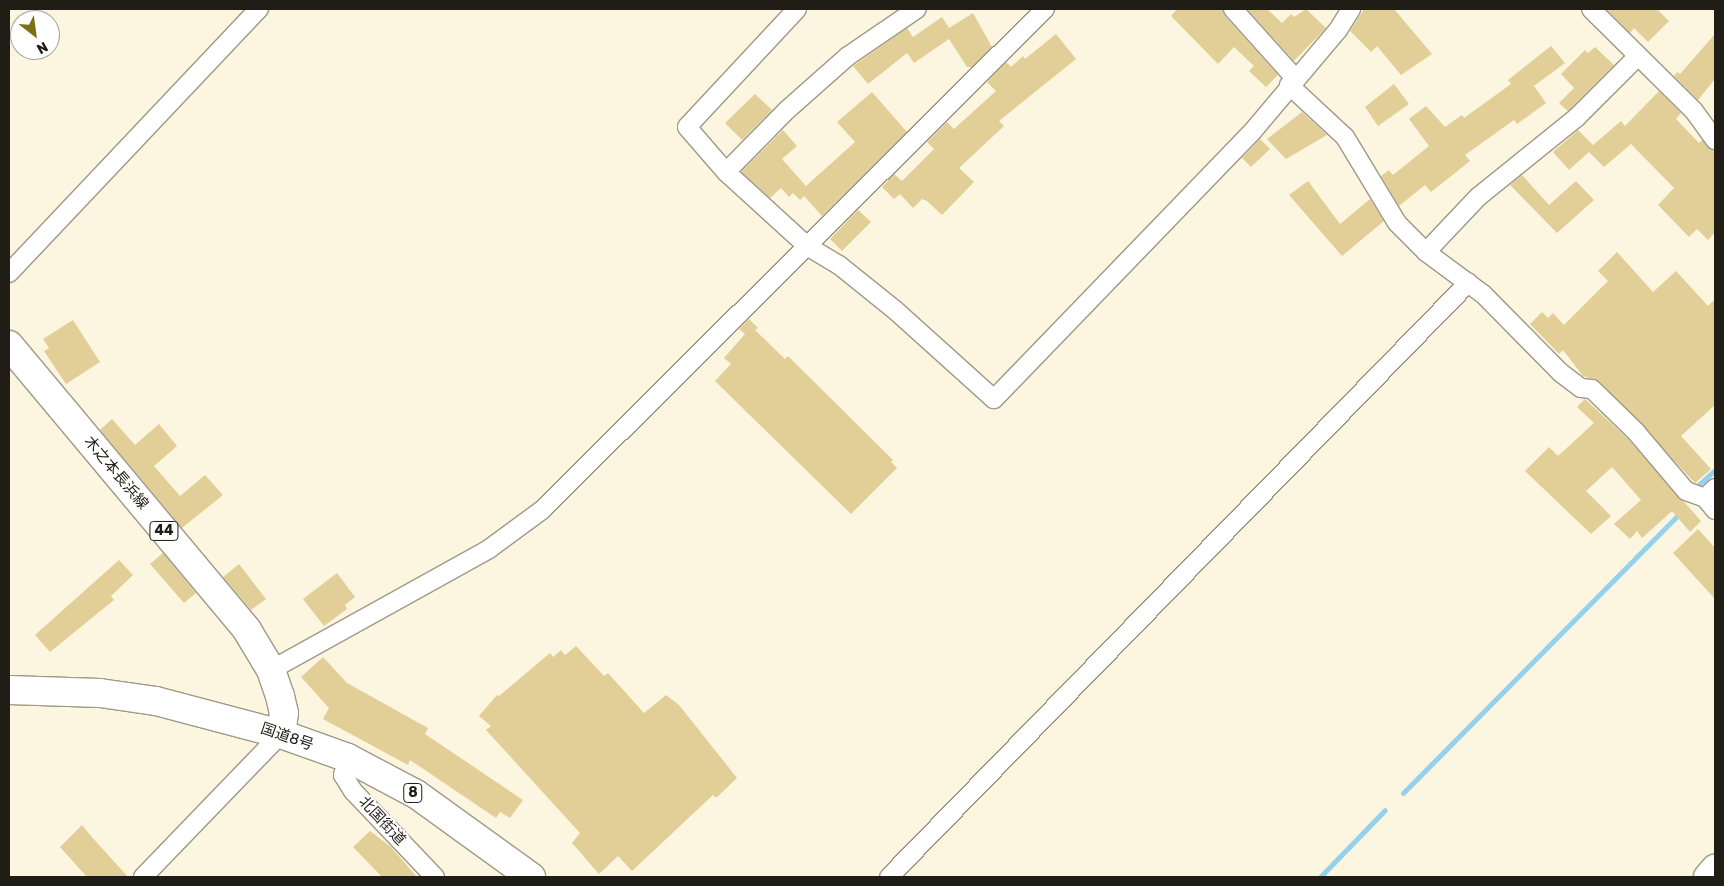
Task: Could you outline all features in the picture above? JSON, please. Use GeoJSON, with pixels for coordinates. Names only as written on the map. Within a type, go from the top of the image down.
{"type":"FeatureCollection","features":[{"type":"Feature","properties":{"kind":"main road","name":"木之本長浜線"},"geometry":{"type":"LineString","coordinates":[[9,345],[246,630],[271,670],[284,713],[281,734]]}},
{"type":"Feature","properties":{"kind":"main road","name":"国道8号"},"geometry":{"type":"LineString","coordinates":[[12,695],[100,693],[156,701],[281,734],[348,758],[450,816],[531,877]]}},
{"type":"Feature","properties":{"kind":"main road"},"geometry":{"type":"LineString","coordinates":[[1708,877],[1715,869]]}},
{"type":"Feature","properties":{"kind":"street"},"geometry":{"type":"LineString","coordinates":[[9,273],[259,9]]}},
{"type":"Feature","properties":{"kind":"street"},"geometry":{"type":"LineString","coordinates":[[797,9],[687,127],[726,172],[807,246],[839,265],[895,310],[994,399],[1252,132],[1292,82],[1338,30],[1351,9]]}},
{"type":"Feature","properties":{"kind":"street"},"geometry":{"type":"LineString","coordinates":[[726,172],[787,110],[848,56],[917,9]]}},
{"type":"Feature","properties":{"kind":"street"},"geometry":{"type":"LineString","coordinates":[[271,670],[489,549],[542,510],[1045,9]]}},
{"type":"Feature","properties":{"kind":"street"},"geometry":{"type":"LineString","coordinates":[[1233,9],[1292,82],[1344,137],[1397,223],[1426,252],[1483,294],[1561,373],[1581,388],[1592,389],[1636,432],[1686,491],[1712,498]]}},
{"type":"Feature","properties":{"kind":"street"},"geometry":{"type":"LineString","coordinates":[[1590,9],[1694,111],[1715,140]]}},
{"type":"Feature","properties":{"kind":"street"},"geometry":{"type":"LineString","coordinates":[[1426,252],[1478,197],[1577,117],[1637,56]]}},
{"type":"Feature","properties":{"kind":"street"},"geometry":{"type":"LineString","coordinates":[[889,877],[1468,283]]}},
{"type":"Feature","properties":{"kind":"street"},"geometry":{"type":"LineString","coordinates":[[143,877],[281,734]]}},
{"type":"Feature","properties":{"kind":"street","name":"北国街道"},"geometry":{"type":"LineString","coordinates":[[348,758],[343,775],[353,790],[435,877]]}},
{"type":"Feature","properties":{"kind":"building"},"geometry":{"type":"Polygon","coordinates":[[[1177,9],[1223,9],[1225,16],[1278,75],[1266,87],[1249,71],[1254,66],[1234,47],[1218,64],[1171,16],[1177,9]]]}},
{"type":"Feature","properties":{"kind":"building"},"geometry":{"type":"Polygon","coordinates":[[[1247,9],[1267,9],[1282,23],[1291,14],[1294,17],[1306,9],[1326,28],[1294,61],[1247,9]]]}},
{"type":"Feature","properties":{"kind":"building"},"geometry":{"type":"Polygon","coordinates":[[[1364,9],[1394,9],[1432,54],[1401,75],[1377,46],[1371,52],[1350,31],[1364,9]]]}},
{"type":"Feature","properties":{"kind":"building"},"geometry":{"type":"Polygon","coordinates":[[[1606,9],[1657,9],[1669,21],[1648,42],[1634,28],[1630,33],[1606,9]]]}},
{"type":"Feature","properties":{"kind":"building"},"geometry":{"type":"Polygon","coordinates":[[[973,13],[992,47],[972,67],[967,67],[949,39],[914,63],[907,53],[868,84],[853,66],[907,28],[913,37],[942,17],[949,28],[973,13]]]}},
{"type":"Feature","properties":{"kind":"building"},"geometry":{"type":"Polygon","coordinates":[[[1056,34],[1076,59],[999,121],[1004,126],[959,168],[974,182],[942,215],[927,201],[922,199],[913,208],[900,194],[894,199],[882,187],[894,174],[902,181],[934,149],[927,142],[947,122],[954,129],[996,91],[987,82],[1006,62],[1011,67],[1023,56],[1025,59],[1056,34]]]}},
{"type":"Feature","properties":{"kind":"building"},"geometry":{"type":"Polygon","coordinates":[[[1715,34],[1715,79],[1698,100],[1674,76],[1677,72],[1680,74],[1715,34]]]}},
{"type":"Feature","properties":{"kind":"building"},"geometry":{"type":"Polygon","coordinates":[[[1551,46],[1565,63],[1534,86],[1546,103],[1517,124],[1514,120],[1465,155],[1470,161],[1431,192],[1425,185],[1399,206],[1381,176],[1389,170],[1393,175],[1429,146],[1409,119],[1426,106],[1445,127],[1462,115],[1464,118],[1511,84],[1508,80],[1551,46]]]}},
{"type":"Feature","properties":{"kind":"building"},"geometry":{"type":"Polygon","coordinates":[[[1595,47],[1614,65],[1568,111],[1559,103],[1574,88],[1561,74],[1585,50],[1588,53],[1595,47]]]}},
{"type":"Feature","properties":{"kind":"building"},"geometry":{"type":"Polygon","coordinates":[[[1394,84],[1409,104],[1378,126],[1365,107],[1394,84]]]}},
{"type":"Feature","properties":{"kind":"building"},"geometry":{"type":"Polygon","coordinates":[[[1659,91],[1681,113],[1676,119],[1699,143],[1702,140],[1715,150],[1715,232],[1708,240],[1697,229],[1689,237],[1658,205],[1674,188],[1631,144],[1604,167],[1589,152],[1569,170],[1553,152],[1578,130],[1593,145],[1621,121],[1625,126],[1659,91]]]}},
{"type":"Feature","properties":{"kind":"building"},"geometry":{"type":"Polygon","coordinates":[[[872,92],[907,132],[822,216],[804,196],[800,200],[793,193],[789,197],[781,188],[770,198],[741,172],[783,130],[797,146],[782,159],[806,186],[855,142],[837,122],[872,92]]]}},
{"type":"Feature","properties":{"kind":"building"},"geometry":{"type":"Polygon","coordinates":[[[755,94],[772,110],[742,140],[725,123],[755,94]]]}},
{"type":"Feature","properties":{"kind":"building"},"geometry":{"type":"Polygon","coordinates":[[[1302,112],[1327,135],[1286,159],[1267,139],[1302,112]]]}},
{"type":"Feature","properties":{"kind":"building"},"geometry":{"type":"Polygon","coordinates":[[[1260,139],[1270,149],[1251,167],[1242,158],[1260,139]]]}},
{"type":"Feature","properties":{"kind":"building"},"geometry":{"type":"Polygon","coordinates":[[[1522,175],[1549,205],[1576,181],[1594,200],[1557,233],[1510,185],[1522,175]]]}},
{"type":"Feature","properties":{"kind":"building"},"geometry":{"type":"Polygon","coordinates":[[[1308,181],[1340,224],[1370,199],[1384,221],[1342,256],[1289,195],[1308,181]]]}},
{"type":"Feature","properties":{"kind":"building"},"geometry":{"type":"Polygon","coordinates":[[[858,210],[871,222],[842,251],[830,239],[858,210]]]}},
{"type":"Feature","properties":{"kind":"building"},"geometry":{"type":"Polygon","coordinates":[[[1617,252],[1653,292],[1676,271],[1708,306],[1715,299],[1715,405],[1681,436],[1711,469],[1695,483],[1599,381],[1583,376],[1563,350],[1559,354],[1530,324],[1542,312],[1548,318],[1553,313],[1564,325],[1608,281],[1598,271],[1617,252]]]}},
{"type":"Feature","properties":{"kind":"building"},"geometry":{"type":"Polygon","coordinates":[[[749,319],[758,328],[755,330],[785,359],[788,356],[893,460],[891,462],[897,468],[851,514],[715,381],[731,364],[724,358],[745,334],[739,329],[749,319]]]}},
{"type":"Feature","properties":{"kind":"building"},"geometry":{"type":"Polygon","coordinates":[[[73,320],[100,362],[66,384],[44,351],[49,348],[43,339],[73,320]]]}},
{"type":"Feature","properties":{"kind":"building"},"geometry":{"type":"Polygon","coordinates":[[[1585,399],[1628,439],[1701,521],[1690,532],[1672,511],[1642,538],[1637,531],[1630,539],[1614,524],[1641,500],[1612,467],[1586,491],[1611,516],[1591,534],[1525,471],[1549,447],[1558,456],[1594,423],[1577,407],[1585,399]]]}},
{"type":"Feature","properties":{"kind":"building"},"geometry":{"type":"Polygon","coordinates":[[[112,419],[135,445],[159,424],[177,446],[154,466],[180,496],[205,475],[223,495],[182,528],[100,430],[112,419]]]}},
{"type":"Feature","properties":{"kind":"building"},"geometry":{"type":"Polygon","coordinates":[[[1698,529],[1715,548],[1715,599],[1673,553],[1698,529]]]}},
{"type":"Feature","properties":{"kind":"building"},"geometry":{"type":"Polygon","coordinates":[[[163,553],[196,593],[184,603],[150,564],[163,553]]]}},
{"type":"Feature","properties":{"kind":"building"},"geometry":{"type":"Polygon","coordinates":[[[119,560],[133,575],[111,596],[114,600],[50,652],[35,635],[119,560]]]}},
{"type":"Feature","properties":{"kind":"building"},"geometry":{"type":"Polygon","coordinates":[[[239,564],[266,599],[251,610],[223,577],[239,564]]]}},
{"type":"Feature","properties":{"kind":"building"},"geometry":{"type":"Polygon","coordinates":[[[337,573],[355,597],[345,605],[347,609],[324,626],[303,599],[337,573]]]}},
{"type":"Feature","properties":{"kind":"building"},"geometry":{"type":"Polygon","coordinates":[[[576,646],[604,676],[608,673],[644,713],[666,695],[679,705],[737,778],[716,798],[713,795],[632,871],[618,856],[599,874],[572,843],[580,833],[486,730],[491,726],[479,716],[497,695],[499,696],[550,653],[553,657],[561,650],[565,655],[576,646]]]}},
{"type":"Feature","properties":{"kind":"building"},"geometry":{"type":"Polygon","coordinates":[[[323,657],[347,683],[428,728],[425,734],[523,800],[510,818],[500,812],[496,818],[410,760],[408,765],[323,719],[329,708],[301,677],[323,657]]]}},
{"type":"Feature","properties":{"kind":"building"},"geometry":{"type":"Polygon","coordinates":[[[82,825],[128,877],[87,877],[60,847],[82,825]]]}},
{"type":"Feature","properties":{"kind":"building"},"geometry":{"type":"Polygon","coordinates":[[[370,831],[391,847],[417,877],[382,877],[353,847],[370,831]]]}},
{"type":"Feature","properties":{"kind":"waterway"},"geometry":{"type":"LineString","coordinates":[[1696,487],[1715,470]]}},
{"type":"Feature","properties":{"kind":"waterway"},"geometry":{"type":"LineString","coordinates":[[1403,793],[1678,515]]}},
{"type":"Feature","properties":{"kind":"waterway"},"geometry":{"type":"LineString","coordinates":[[1320,877],[1385,810]]}}]}
